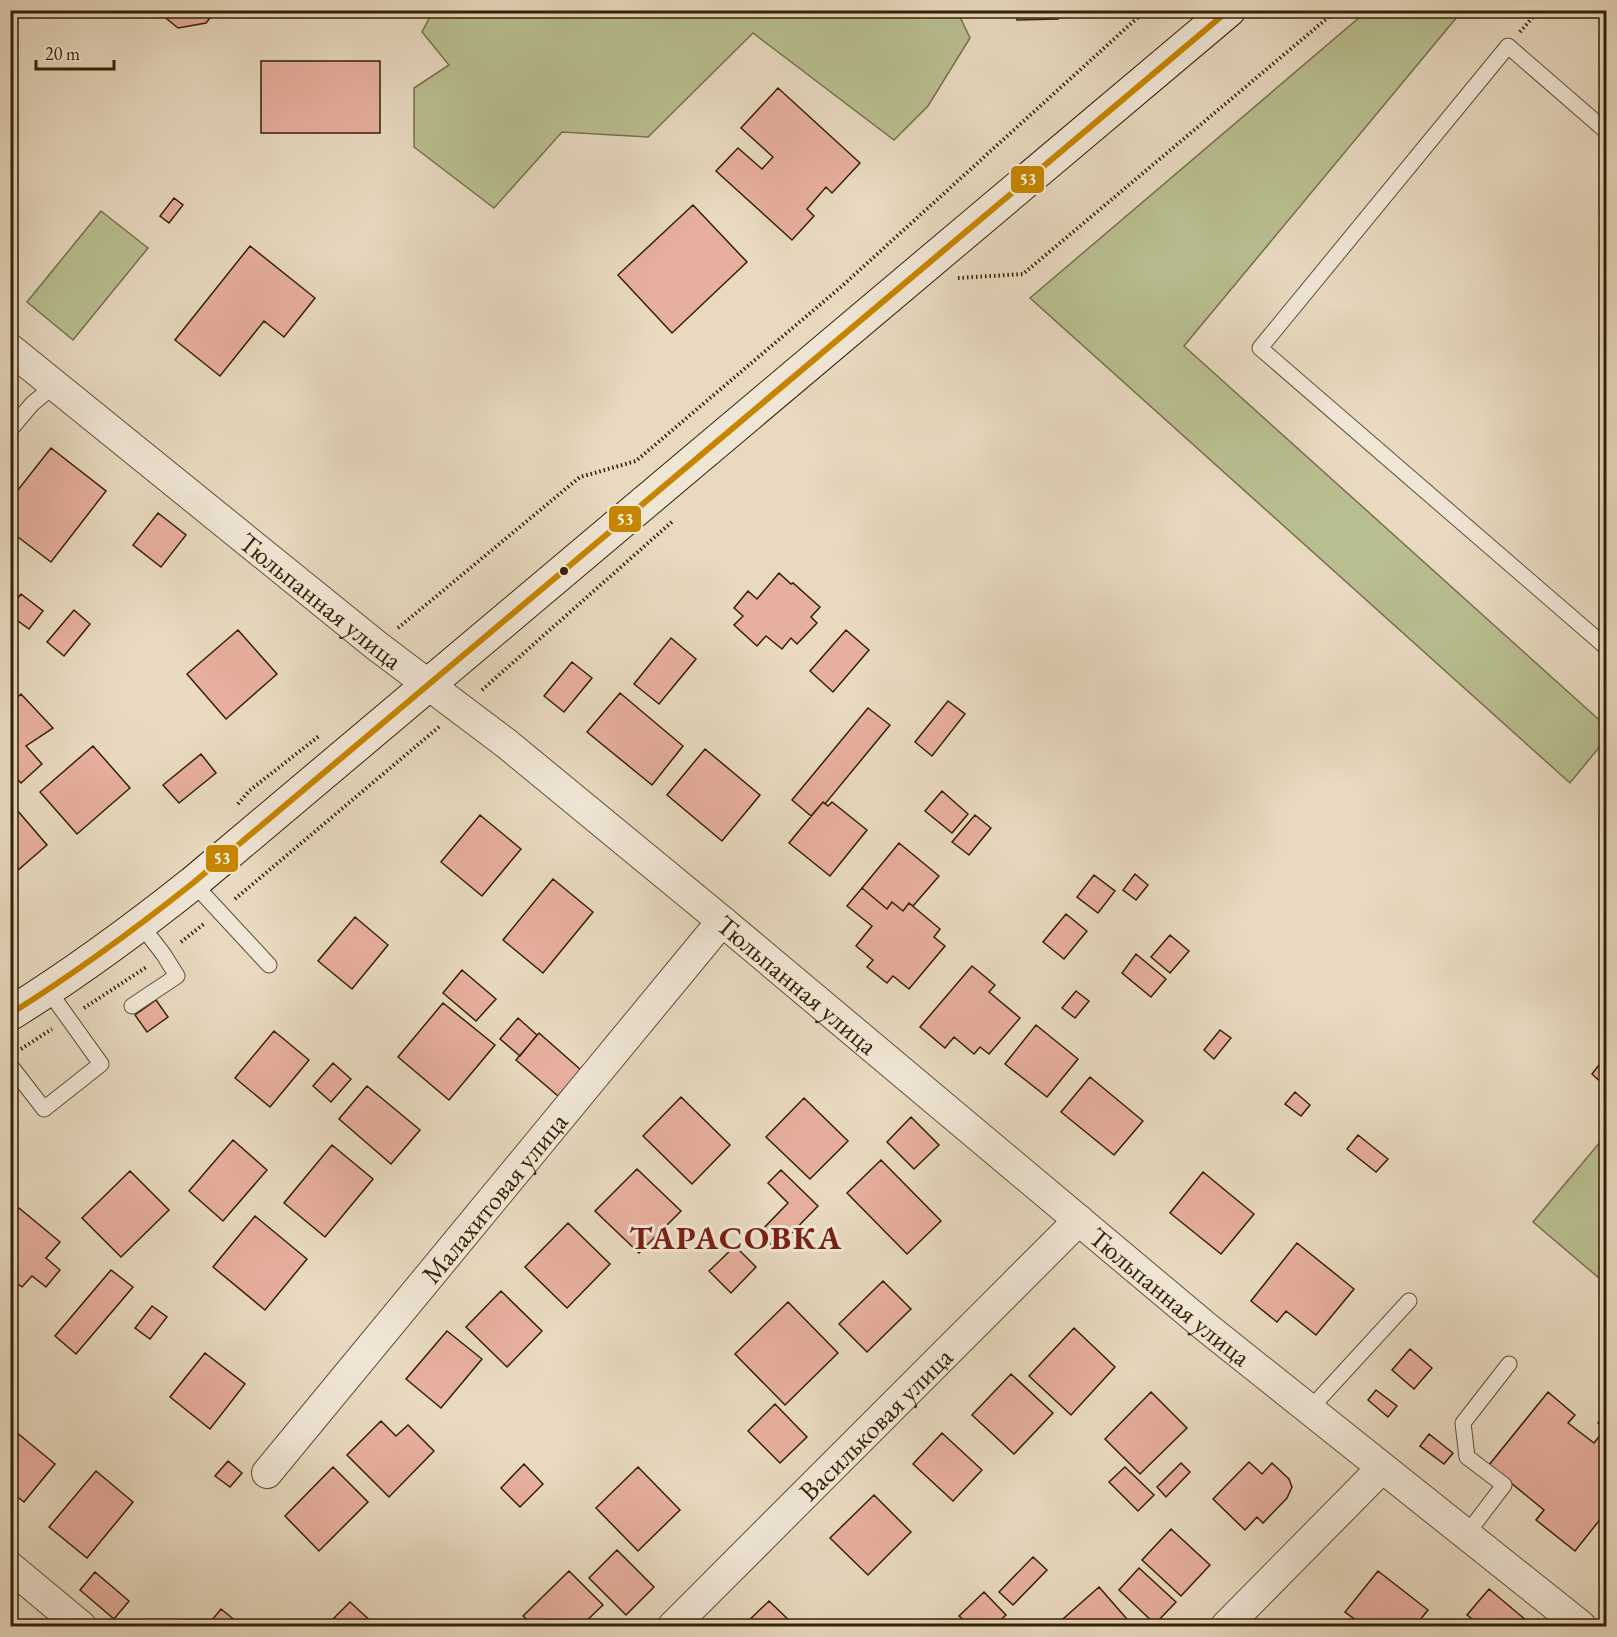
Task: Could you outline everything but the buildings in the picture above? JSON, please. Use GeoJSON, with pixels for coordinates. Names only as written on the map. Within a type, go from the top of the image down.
{"type":"FeatureCollection","features":[{"type":"Feature","properties":{"kind":"street"},"geometry":{"type":"LineString","coordinates":[[10,1014],[141,925],[192,883],[429,686],[1216,15]]}},
{"type":"Feature","properties":{"kind":"street","name":"Тюльпанная улица"},"geometry":{"type":"LineString","coordinates":[[10,349],[377,646],[462,708],[722,921],[1206,1327],[1581,1626]]}},
{"type":"Feature","properties":{"kind":"street","name":"Малахитовая улица"},"geometry":{"type":"LineString","coordinates":[[267,1473],[722,921]]}},
{"type":"Feature","properties":{"kind":"street","name":"Васильковая улица"},"geometry":{"type":"LineString","coordinates":[[673,1626],[1079,1220]]}},
{"type":"Feature","properties":{"kind":"street"},"geometry":{"type":"LineString","coordinates":[[1226,1626],[1382,1468]]}},
{"type":"Feature","properties":{"kind":"street"},"geometry":{"type":"LineString","coordinates":[[10,1567],[81,1626]]}},
{"type":"Feature","properties":{"kind":"lane"},"geometry":{"type":"LineString","coordinates":[[1606,131],[1508,46],[1260,348],[1606,647]]}},
{"type":"Feature","properties":{"kind":"lane"},"geometry":{"type":"LineString","coordinates":[[10,430],[32,404],[56,384]]}},
{"type":"Feature","properties":{"kind":"lane"},"geometry":{"type":"LineString","coordinates":[[192,883],[269,965]]}},
{"type":"Feature","properties":{"kind":"lane"},"geometry":{"type":"LineString","coordinates":[[132,1006],[177,976],[141,925]]}},
{"type":"Feature","properties":{"kind":"lane"},"geometry":{"type":"LineString","coordinates":[[10,1065],[44,1109],[101,1064],[48,990]]}},
{"type":"Feature","properties":{"kind":"lane"},"geometry":{"type":"LineString","coordinates":[[1309,1410],[1409,1301]]}},
{"type":"Feature","properties":{"kind":"lane"},"geometry":{"type":"LineString","coordinates":[[1466,1535],[1504,1485],[1467,1457],[1463,1423],[1509,1364]]}},
{"type":"Feature","properties":{"kind":"path"},"geometry":{"type":"LineString","coordinates":[[377,646],[580,477],[636,462],[842,286],[1146,10]]}},
{"type":"Feature","properties":{"kind":"path"},"geometry":{"type":"LineString","coordinates":[[955,279],[1023,274],[1337,10]]}},
{"type":"Feature","properties":{"kind":"path"},"geometry":{"type":"LineString","coordinates":[[1508,46],[1539,10]]}},
{"type":"Feature","properties":{"kind":"path"},"geometry":{"type":"LineString","coordinates":[[20,1050],[164,955],[220,912],[462,708],[676,518]]}},
{"type":"Feature","properties":{"kind":"path"},"geometry":{"type":"LineString","coordinates":[[234,809],[249,791],[327,730]]}},
{"type":"Feature","properties":{"kind":"green space"},"geometry":{"type":"Polygon","coordinates":[[[433,11],[957,11],[970,38],[928,106],[894,140],[753,33],[648,137],[562,132],[494,208],[414,147],[414,88],[449,65],[422,32],[433,11]]]}},
{"type":"Feature","properties":{"kind":"green space"},"geometry":{"type":"Polygon","coordinates":[[[1367,11],[1462,11],[1184,346],[1606,726],[1606,739],[1570,783],[1030,298],[1367,11]]]}},
{"type":"Feature","properties":{"kind":"green space"},"geometry":{"type":"Polygon","coordinates":[[[101,211],[148,248],[73,340],[27,302],[101,211]]]}},
{"type":"Feature","properties":{"kind":"green space"},"geometry":{"type":"Polygon","coordinates":[[[1606,1135],[1606,1284],[1533,1222],[1606,1135]]]}},
{"type":"Feature","properties":{"kind":"transit line","name":"53"},"geometry":{"type":"LineString","coordinates":[[10,1014],[103,951],[193,883],[1229,10]]}},
{"type":"Feature","properties":{"kind":"district","name":"ТАРАСОВКА"},"geometry":{"type":"Point","coordinates":[736,1237]}}]}
